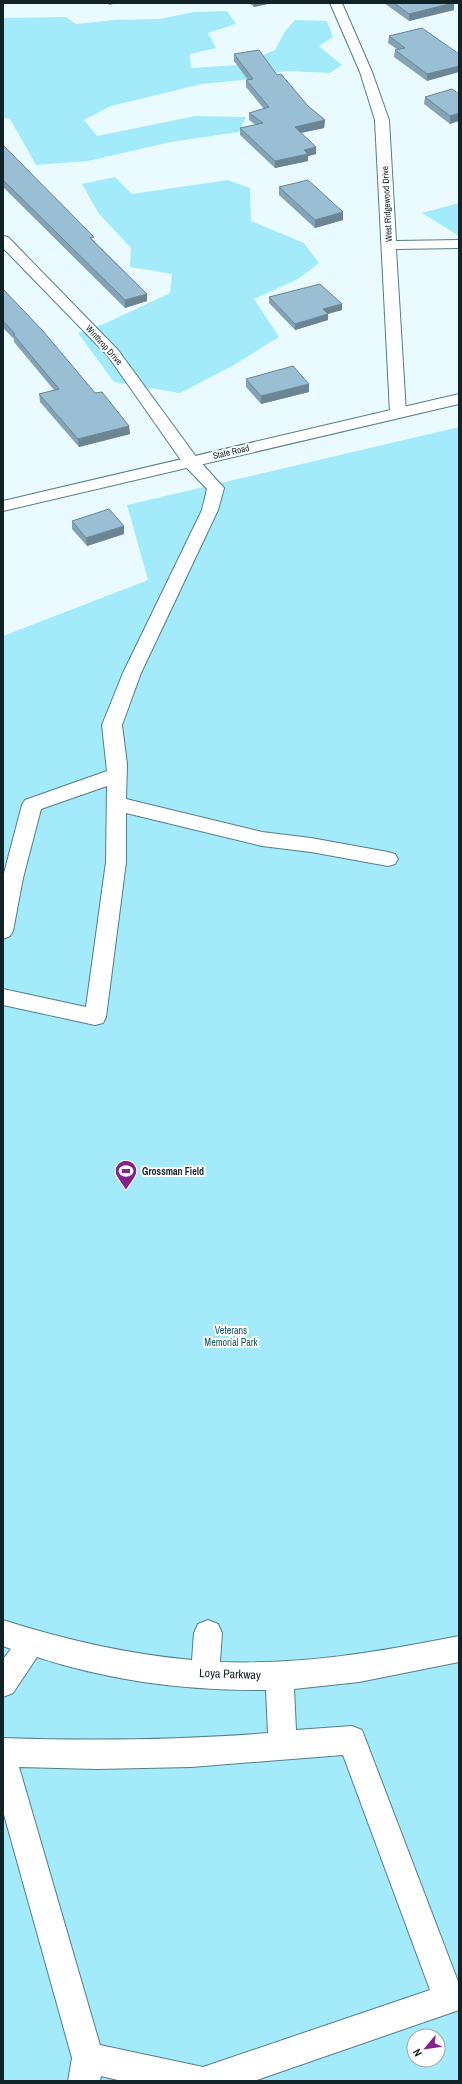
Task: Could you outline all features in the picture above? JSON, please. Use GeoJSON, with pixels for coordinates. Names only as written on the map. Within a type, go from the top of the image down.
{"type":"FeatureCollection","features":[{"type":"Feature","properties":{"kind":"street","name":"West Ridgewood Drive"},"geometry":{"type":"LineString","coordinates":[[336,3],[366,72],[382,120],[398,413]]}},
{"type":"Feature","properties":{"kind":"street","name":"Winthrop Drive"},"geometry":{"type":"LineString","coordinates":[[3,240],[113,353],[192,462],[216,488],[210,510],[132,673],[112,725],[117,775]]}},
{"type":"Feature","properties":{"kind":"street"},"geometry":{"type":"LineString","coordinates":[[388,245],[459,244]]}},
{"type":"Feature","properties":{"kind":"street","name":"State Road"},"geometry":{"type":"LineString","coordinates":[[3,506],[459,399]]}},
{"type":"Feature","properties":{"kind":"street"},"geometry":{"type":"LineString","coordinates":[[3,931],[13,878],[32,805],[117,775],[116,862],[95,1017],[3,997]]}},
{"type":"Feature","properties":{"kind":"street"},"geometry":{"type":"LineString","coordinates":[[116,804],[262,839],[310,845],[388,859]]}},
{"type":"Feature","properties":{"kind":"street","name":"Loya Parkway"},"geometry":{"type":"LineString","coordinates":[[3,1633],[31,1643],[120,1665],[205,1674],[279,1676],[325,1673],[369,1667],[459,1649]]}},
{"type":"Feature","properties":{"kind":"street"},"geometry":{"type":"LineString","coordinates":[[205,1674],[208,1633]]}},
{"type":"Feature","properties":{"kind":"street"},"geometry":{"type":"LineString","coordinates":[[3,1683],[31,1643]]}},
{"type":"Feature","properties":{"kind":"street"},"geometry":{"type":"LineString","coordinates":[[279,1676],[283,1745]]}},
{"type":"Feature","properties":{"kind":"street"},"geometry":{"type":"LineString","coordinates":[[3,1752],[97,1754],[191,1753],[352,1740],[449,1999],[208,2081]]}},
{"type":"Feature","properties":{"kind":"street"},"geometry":{"type":"LineString","coordinates":[[3,1760],[86,2070],[198,2081]]}},
{"type":"Feature","properties":{"kind":"green space"},"geometry":{"type":"Polygon","coordinates":[[[227,11],[236,24],[208,33],[216,48],[190,54],[191,68],[239,65],[275,50],[285,31],[295,20],[327,21],[333,37],[319,46],[342,65],[330,73],[286,71],[242,80],[202,84],[111,106],[84,120],[97,136],[195,116],[246,117],[239,132],[171,142],[88,161],[36,165],[10,119],[3,118],[3,18],[66,17],[76,24],[114,20],[159,19],[194,12],[227,11]]]}},
{"type":"Feature","properties":{"kind":"green space"},"geometry":{"type":"Polygon","coordinates":[[[115,177],[132,194],[228,180],[250,188],[251,221],[304,243],[319,263],[298,279],[254,299],[279,337],[234,365],[180,393],[114,382],[78,333],[106,323],[170,293],[172,274],[130,267],[131,248],[99,214],[82,184],[115,177]]]}},
{"type":"Feature","properties":{"kind":"green space"},"geometry":{"type":"Polygon","coordinates":[[[459,203],[459,236],[422,213],[459,203]]]}},
{"type":"Feature","properties":{"kind":"green space","name":"Veterans Memorial Park"},"geometry":{"type":"Polygon","coordinates":[[[459,427],[459,2081],[3,2081],[3,636],[148,580],[127,505],[459,427]]]}},
{"type":"Feature","properties":{"kind":"building"},"geometry":{"type":"Polygon","coordinates":[[[394,3],[453,3],[409,14],[394,3]]]}},
{"type":"Feature","properties":{"kind":"building"},"geometry":{"type":"Polygon","coordinates":[[[422,28],[459,54],[459,66],[427,74],[395,50],[405,48],[389,36],[422,28]]]}},
{"type":"Feature","properties":{"kind":"building"},"geometry":{"type":"Polygon","coordinates":[[[259,50],[277,75],[281,74],[308,106],[325,120],[295,127],[316,147],[304,150],[308,154],[275,161],[240,128],[263,123],[249,113],[269,107],[246,80],[253,79],[234,54],[259,50]]]}},
{"type":"Feature","properties":{"kind":"building"},"geometry":{"type":"Polygon","coordinates":[[[452,89],[459,94],[459,113],[450,116],[425,97],[452,89]]]}},
{"type":"Feature","properties":{"kind":"building"},"geometry":{"type":"Polygon","coordinates":[[[3,145],[94,237],[90,238],[147,294],[125,300],[3,180],[3,145]]]}},
{"type":"Feature","properties":{"kind":"building"},"geometry":{"type":"Polygon","coordinates":[[[308,180],[343,212],[315,220],[279,187],[308,180]]]}},
{"type":"Feature","properties":{"kind":"building"},"geometry":{"type":"Polygon","coordinates":[[[320,284],[342,304],[323,309],[328,314],[295,324],[269,297],[320,284]]]}},
{"type":"Feature","properties":{"kind":"building"},"geometry":{"type":"Polygon","coordinates":[[[3,289],[43,331],[95,393],[102,392],[129,426],[78,439],[39,394],[59,389],[3,321],[3,289]]]}},
{"type":"Feature","properties":{"kind":"building"},"geometry":{"type":"Polygon","coordinates":[[[293,366],[309,384],[261,396],[246,379],[293,366]]]}},
{"type":"Feature","properties":{"kind":"building"},"geometry":{"type":"Polygon","coordinates":[[[109,509],[124,526],[86,538],[72,521],[109,509]]]}},
{"type":"Feature","properties":{"kind":"place","name":"Grossman Field"},"geometry":{"type":"Point","coordinates":[126,1190]}}]}
